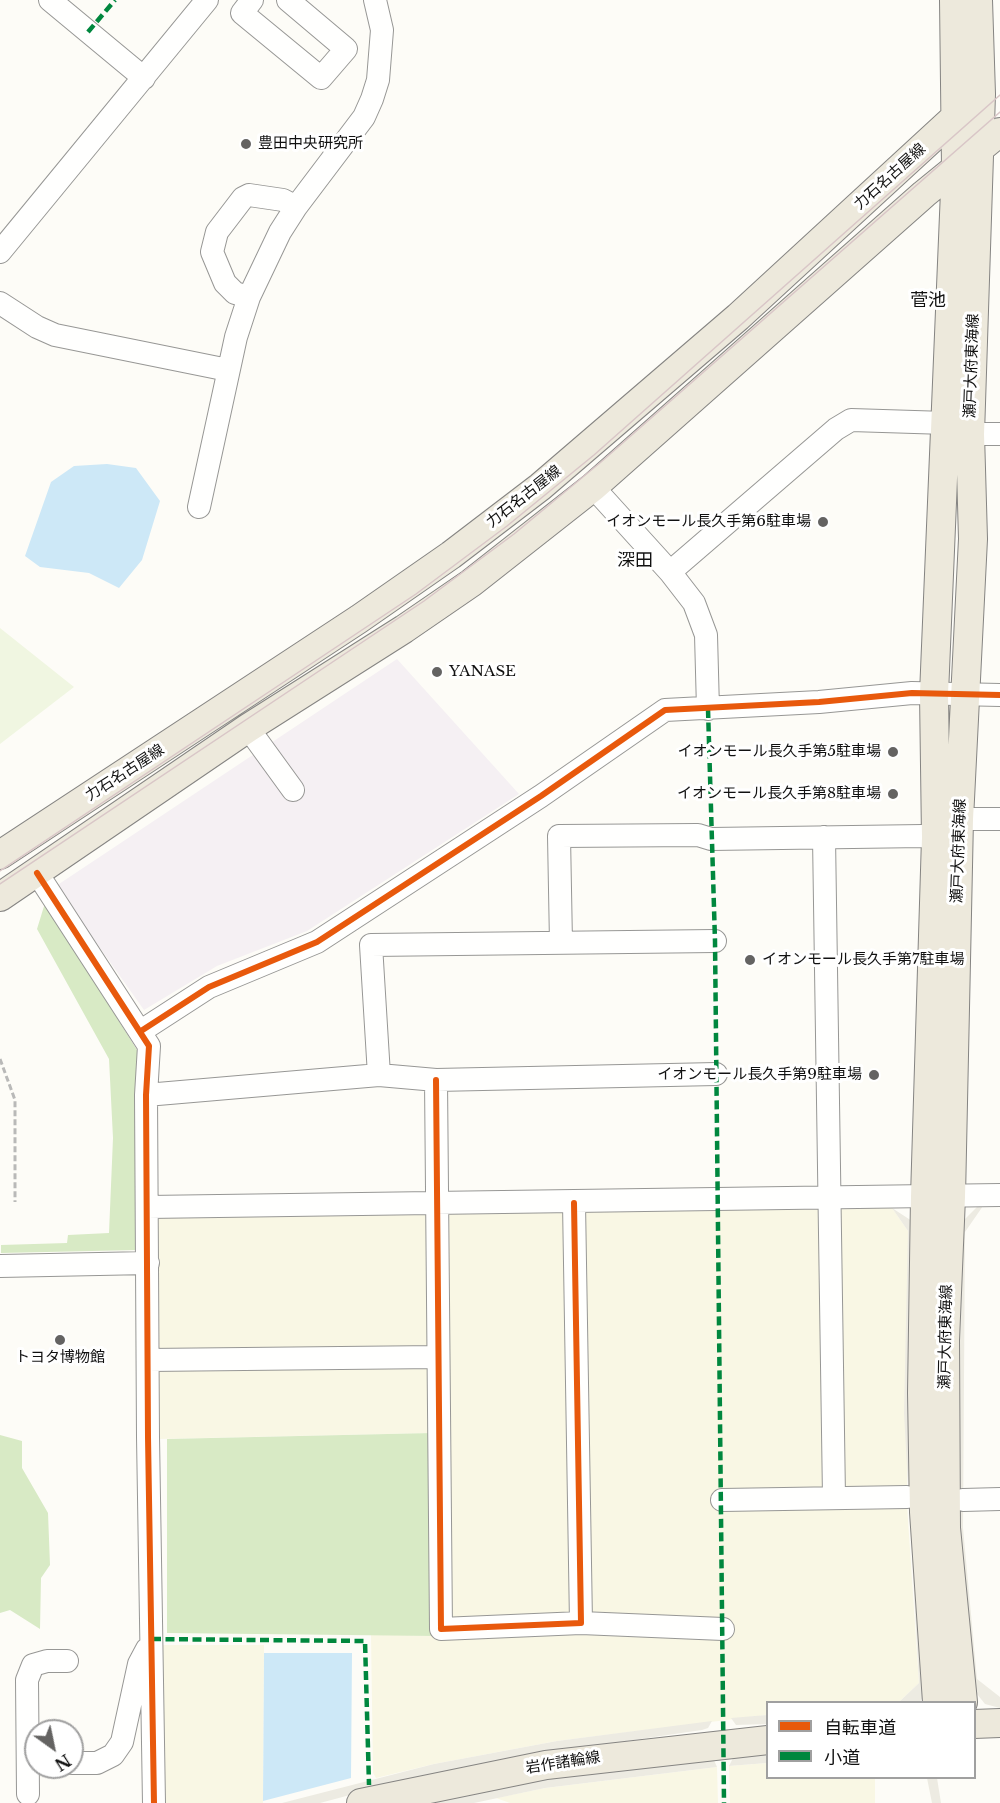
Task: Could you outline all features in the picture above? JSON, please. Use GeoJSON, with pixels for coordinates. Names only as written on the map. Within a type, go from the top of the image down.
{"type":"FeatureCollection","features":[{"type":"Feature","properties":{"kind":"main road","name":"瀬戸大府東海線"},"geometry":{"type":"LineString","coordinates":[[938,1701],[924,1512],[922,1393],[938,1197],[973,539],[958,428],[954,0]]}},
{"type":"Feature","properties":{"kind":"main road","name":"瀬戸大府東海線"},"geometry":{"type":"LineString","coordinates":[[963,1701],[946,1528],[945,1340],[938,1197],[934,694],[958,428],[979,151],[991,85],[978,0]]}},
{"type":"Feature","properties":{"kind":"main road","name":"力石名古屋線"},"geometry":{"type":"LineString","coordinates":[[0,855],[359,619],[451,555],[540,487],[738,317],[991,85]]}},
{"type":"Feature","properties":{"kind":"main road"},"geometry":{"type":"LineString","coordinates":[[0,897],[248,728],[471,583],[593,487],[956,167],[1000,132]]}},
{"type":"Feature","properties":{"kind":"main road"},"geometry":{"type":"LineString","coordinates":[[976,1724],[1000,1723]]}},
{"type":"Feature","properties":{"kind":"main road","name":"岩作諸輪線"},"geometry":{"type":"LineString","coordinates":[[360,1803],[546,1765],[766,1740]]}},
{"type":"Feature","properties":{"kind":"street"},"geometry":{"type":"LineString","coordinates":[[50,0],[144,78]]}},
{"type":"Feature","properties":{"kind":"street"},"geometry":{"type":"LineString","coordinates":[[0,252],[207,0]]}},
{"type":"Feature","properties":{"kind":"street"},"geometry":{"type":"LineString","coordinates":[[252,0],[242,13],[321,78],[346,48],[288,0]]}},
{"type":"Feature","properties":{"kind":"street"},"geometry":{"type":"LineString","coordinates":[[199,507],[228,370],[249,297],[280,232],[358,125],[372,99],[378,80],[382,30],[375,0]]}},
{"type":"Feature","properties":{"kind":"street"},"geometry":{"type":"LineString","coordinates":[[249,297],[236,293],[225,283],[212,252],[217,232],[243,198],[249,195],[283,200],[296,207]]}},
{"type":"Feature","properties":{"kind":"street"},"geometry":{"type":"LineString","coordinates":[[0,303],[37,327],[55,335],[228,370]]}},
{"type":"Feature","properties":{"kind":"street"},"geometry":{"type":"LineString","coordinates":[[670,572],[836,429],[851,420],[958,428],[1000,434]]}},
{"type":"Feature","properties":{"kind":"street"},"geometry":{"type":"LineString","coordinates":[[593,487],[670,572],[694,603],[705,634],[708,709]]}},
{"type":"Feature","properties":{"kind":"street"},"geometry":{"type":"LineString","coordinates":[[141,1031],[209,987],[317,942],[541,796],[665,710],[934,694],[1000,695]]}},
{"type":"Feature","properties":{"kind":"street"},"geometry":{"type":"LineString","coordinates":[[248,728],[293,790]]}},
{"type":"Feature","properties":{"kind":"street"},"geometry":{"type":"LineString","coordinates":[[959,819],[1000,819]]}},
{"type":"Feature","properties":{"kind":"street"},"geometry":{"type":"LineString","coordinates":[[561,943],[559,836],[698,835],[711,839],[922,836],[936,838]]}},
{"type":"Feature","properties":{"kind":"street"},"geometry":{"type":"LineString","coordinates":[[824,837],[834,1497]]}},
{"type":"Feature","properties":{"kind":"street"},"geometry":{"type":"LineString","coordinates":[[37,873],[149,1046],[146,1095],[154,1803]]}},
{"type":"Feature","properties":{"kind":"street"},"geometry":{"type":"LineString","coordinates":[[380,1075],[371,945],[715,941]]}},
{"type":"Feature","properties":{"kind":"street"},"geometry":{"type":"LineString","coordinates":[[146,1095],[380,1075],[436,1080],[716,1074]]}},
{"type":"Feature","properties":{"kind":"street"},"geometry":{"type":"LineString","coordinates":[[436,1080],[435,1202],[441,1629],[581,1623],[723,1629]]}},
{"type":"Feature","properties":{"kind":"street"},"geometry":{"type":"LineString","coordinates":[[148,1208],[1000,1195]]}},
{"type":"Feature","properties":{"kind":"street"},"geometry":{"type":"LineString","coordinates":[[574,1203],[581,1623]]}},
{"type":"Feature","properties":{"kind":"street"},"geometry":{"type":"LineString","coordinates":[[0,1266],[148,1263]]}},
{"type":"Feature","properties":{"kind":"street"},"geometry":{"type":"LineString","coordinates":[[148,1360],[437,1357]]}},
{"type":"Feature","properties":{"kind":"street"},"geometry":{"type":"LineString","coordinates":[[722,1500],[907,1497]]}},
{"type":"Feature","properties":{"kind":"street"},"geometry":{"type":"LineString","coordinates":[[963,1500],[1000,1499]]}},
{"type":"Feature","properties":{"kind":"street"},"geometry":{"type":"LineString","coordinates":[[84,1763],[97,1763],[113,1755],[122,1742],[139,1664],[152,1639]]}},
{"type":"Feature","properties":{"kind":"street"},"geometry":{"type":"LineString","coordinates":[[29,1719],[27,1680],[33,1665],[47,1661],[67,1661]]}},
{"type":"Feature","properties":{"kind":"street"},"geometry":{"type":"LineString","coordinates":[[28,1794],[30,1779]]}},
{"type":"Feature","properties":{"kind":"path"},"geometry":{"type":"LineString","coordinates":[[0,1059],[15,1100],[15,1202]]}},
{"type":"Feature","properties":{"kind":"shaded area"},"geometry":{"type":"Polygon","coordinates":[[[397,659],[519,794],[307,931],[217,966],[144,1010],[56,886],[397,659]]]}},
{"type":"Feature","properties":{"kind":"shaded area"},"geometry":{"type":"Polygon","coordinates":[[[890,1205],[908,1231],[907,1505],[919,1683],[900,1701],[766,1701],[766,1715],[557,1741],[434,1764],[376,1778],[373,1773],[371,1634],[435,1636],[432,1433],[158,1439],[156,1220],[165,1215],[585,1208],[705,1207],[710,1211],[725,1211],[728,1207],[839,1209],[890,1205]]]}},
{"type":"Feature","properties":{"kind":"shaded area"},"geometry":{"type":"Polygon","coordinates":[[[978,1206],[983,1206],[965,1232],[963,1528],[977,1679],[1000,1697],[1000,1708],[985,1704],[973,1689],[956,1525],[960,1224],[978,1206]]]}},
{"type":"Feature","properties":{"kind":"shaded area"},"geometry":{"type":"Polygon","coordinates":[[[892,1208],[912,1221],[923,1697],[921,1701],[900,1701],[919,1683],[904,1413],[908,1231],[892,1208]]]}},
{"type":"Feature","properties":{"kind":"shaded area"},"geometry":{"type":"Polygon","coordinates":[[[161,1645],[264,1645],[263,1803],[162,1803],[161,1645]]]}},
{"type":"Feature","properties":{"kind":"shaded area"},"geometry":{"type":"Polygon","coordinates":[[[766,1715],[766,1724],[736,1725],[731,1718],[766,1715]]]}},
{"type":"Feature","properties":{"kind":"shaded area"},"geometry":{"type":"Polygon","coordinates":[[[712,1721],[708,1728],[702,1730],[558,1751],[380,1787],[320,1803],[282,1803],[434,1764],[557,1741],[712,1721]]]}},
{"type":"Feature","properties":{"kind":"shaded area"},"geometry":{"type":"Polygon","coordinates":[[[766,1753],[766,1763],[729,1766],[733,1758],[766,1753]]]}},
{"type":"Feature","properties":{"kind":"shaded area"},"geometry":{"type":"Polygon","coordinates":[[[713,1758],[717,1767],[545,1788],[474,1803],[419,1803],[572,1773],[713,1758]]]}},
{"type":"Feature","properties":{"kind":"shaded area"},"geometry":{"type":"Polygon","coordinates":[[[766,1763],[766,1779],[875,1779],[875,1803],[730,1803],[729,1766],[766,1763]]]}},
{"type":"Feature","properties":{"kind":"shaded area"},"geometry":{"type":"Polygon","coordinates":[[[717,1767],[718,1803],[510,1803],[496,1798],[545,1788],[717,1767]]]}},
{"type":"Feature","properties":{"kind":"shaded area"},"geometry":{"type":"Polygon","coordinates":[[[927,1779],[937,1779],[941,1803],[932,1803],[927,1779]]]}},
{"type":"Feature","properties":{"kind":"green space"},"geometry":{"type":"Polygon","coordinates":[[[0,628],[74,687],[0,744],[0,628]]]}},
{"type":"Feature","properties":{"kind":"green space"},"geometry":{"type":"Polygon","coordinates":[[[45,903],[137,1050],[137,1250],[1,1253],[1,1245],[67,1243],[68,1235],[109,1233],[113,1138],[109,1059],[37,929],[45,903]]]}},
{"type":"Feature","properties":{"kind":"green space"},"geometry":{"type":"Polygon","coordinates":[[[432,1433],[435,1636],[167,1633],[167,1439],[432,1433]]]}},
{"type":"Feature","properties":{"kind":"green space"},"geometry":{"type":"Polygon","coordinates":[[[0,1435],[22,1441],[22,1468],[48,1513],[50,1565],[41,1578],[40,1629],[10,1610],[0,1613],[0,1435]]]}},
{"type":"Feature","properties":{"kind":"water"},"geometry":{"type":"Polygon","coordinates":[[[107,464],[136,468],[160,501],[142,560],[119,588],[89,573],[40,567],[25,556],[51,482],[74,466],[107,464]]]}},
{"type":"Feature","properties":{"kind":"water"},"geometry":{"type":"Polygon","coordinates":[[[264,1653],[352,1653],[351,1778],[263,1801],[264,1653]]]}},
{"type":"Feature","properties":{"kind":"tram line"},"geometry":{"type":"LineString","coordinates":[[0,871],[416,594],[507,526],[594,455],[1000,95]]}},
{"type":"Feature","properties":{"kind":"tram line"},"geometry":{"type":"LineString","coordinates":[[0,884],[424,601],[514,534],[601,462],[1000,112]]}},
{"type":"Feature","properties":{"kind":"marked path"},"geometry":{"type":"LineString","coordinates":[[88,32],[115,0]]}},
{"type":"Feature","properties":{"kind":"marked path"},"geometry":{"type":"LineString","coordinates":[[708,709],[715,941],[724,1803]]}},
{"type":"Feature","properties":{"kind":"marked path"},"geometry":{"type":"LineString","coordinates":[[152,1639],[365,1641],[369,1785]]}},
{"type":"Feature","properties":{"kind":"cycle path"},"geometry":{"type":"LineString","coordinates":[[141,1031],[209,987],[317,942],[541,796],[665,710],[819,702],[912,693],[1000,695]]}},
{"type":"Feature","properties":{"kind":"cycle path"},"geometry":{"type":"LineString","coordinates":[[37,873],[149,1046],[146,1095],[148,1437],[154,1803]]}},
{"type":"Feature","properties":{"kind":"cycle path"},"geometry":{"type":"LineString","coordinates":[[436,1080],[441,1629],[581,1623],[574,1203]]}},
{"type":"Feature","properties":{"kind":"place","name":"豊田中央研究所"},"geometry":{"type":"Point","coordinates":[246,144]}},
{"type":"Feature","properties":{"kind":"place","name":"イオンモール長久手第6駐車場"},"geometry":{"type":"Point","coordinates":[823,522]}},
{"type":"Feature","properties":{"kind":"place","name":"YANASE"},"geometry":{"type":"Point","coordinates":[437,672]}},
{"type":"Feature","properties":{"kind":"place","name":"イオンモール長久手第5駐車場"},"geometry":{"type":"Point","coordinates":[893,752]}},
{"type":"Feature","properties":{"kind":"place","name":"イオンモール長久手第8駐車場"},"geometry":{"type":"Point","coordinates":[893,794]}},
{"type":"Feature","properties":{"kind":"place","name":"イオンモール長久手第7駐車場"},"geometry":{"type":"Point","coordinates":[750,960]}},
{"type":"Feature","properties":{"kind":"place","name":"イオンモール長久手第9駐車場"},"geometry":{"type":"Point","coordinates":[874,1075]}},
{"type":"Feature","properties":{"kind":"place","name":"トヨタ博物館"},"geometry":{"type":"Point","coordinates":[60,1340]}},
{"type":"Feature","properties":{"kind":"district","name":"菅池"},"geometry":{"type":"Point","coordinates":[928,301]}},
{"type":"Feature","properties":{"kind":"district","name":"深田"},"geometry":{"type":"Point","coordinates":[635,561]}}]}
